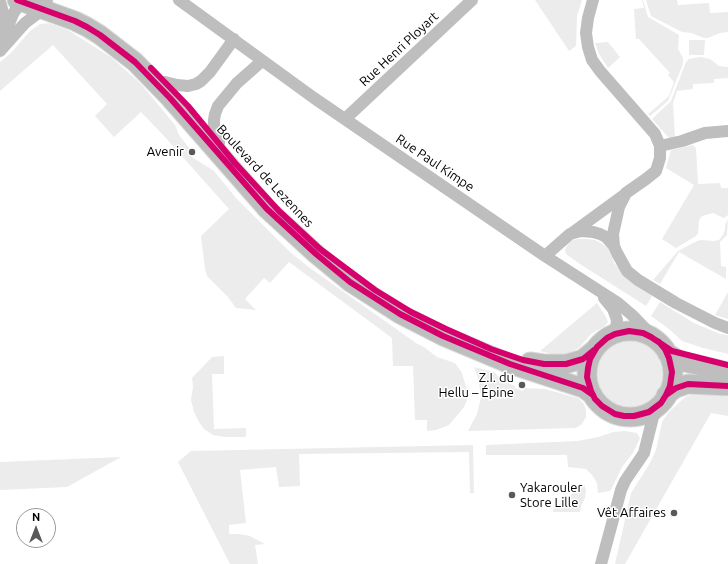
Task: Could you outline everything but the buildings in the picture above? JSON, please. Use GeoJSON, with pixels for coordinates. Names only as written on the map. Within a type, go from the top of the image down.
{"type":"FeatureCollection","features":[{"type":"Feature","properties":{"kind":"main road","name":"Boulevard de Lezennes"},"geometry":{"type":"LineString","coordinates":[[20,0],[45,3],[81,16],[117,40],[142,60],[188,106],[266,197],[310,240],[359,279],[395,302],[426,320],[466,339],[491,349],[537,363],[566,364],[583,358],[594,350]]}},
{"type":"Feature","properties":{"kind":"main road","name":"Boulevard de Lezennes"},"geometry":{"type":"LineString","coordinates":[[45,3],[100,35],[135,62],[170,98],[267,209],[316,254],[350,282],[400,314],[458,343],[510,364],[583,388],[593,395]]}},
{"type":"Feature","properties":{"kind":"main road"},"geometry":{"type":"LineString","coordinates":[[728,372],[680,361],[647,335],[634,331],[620,332],[611,335],[600,343],[594,350],[588,363],[587,372],[589,386],[599,403],[615,414],[624,416],[644,414],[653,409],[676,388],[688,384],[728,386]]}},
{"type":"Feature","properties":{"kind":"main road"},"geometry":{"type":"LineString","coordinates":[[661,346],[672,367],[670,386],[663,399]]}},
{"type":"Feature","properties":{"kind":"street"},"geometry":{"type":"LineString","coordinates":[[2,41],[20,0]]}},
{"type":"Feature","properties":{"kind":"street","name":"Rue Paul Kimpe"},"geometry":{"type":"LineString","coordinates":[[179,0],[262,61],[345,119],[545,256],[626,309],[661,346]]}},
{"type":"Feature","properties":{"kind":"street","name":"Rue Henri Ployart"},"geometry":{"type":"LineString","coordinates":[[345,119],[472,0]]}},
{"type":"Feature","properties":{"kind":"street"},"geometry":{"type":"LineString","coordinates":[[545,256],[570,234],[646,179],[656,170],[660,158],[660,146],[655,134],[592,60],[586,33],[593,0]]}},
{"type":"Feature","properties":{"kind":"street"},"geometry":{"type":"LineString","coordinates":[[0,2],[6,23],[2,41]]}},
{"type":"Feature","properties":{"kind":"street"},"geometry":{"type":"LineString","coordinates":[[0,51],[45,3]]}},
{"type":"Feature","properties":{"kind":"street"},"geometry":{"type":"LineString","coordinates":[[165,82],[188,86],[201,81],[205,78],[234,39]]}},
{"type":"Feature","properties":{"kind":"street"},"geometry":{"type":"LineString","coordinates":[[219,143],[214,128],[215,114],[218,106],[237,83],[262,61]]}},
{"type":"Feature","properties":{"kind":"street"},"geometry":{"type":"LineString","coordinates":[[660,146],[693,138],[705,133],[728,131]]}},
{"type":"Feature","properties":{"kind":"street"},"geometry":{"type":"LineString","coordinates":[[614,246],[613,234],[615,222],[619,208],[626,193]]}},
{"type":"Feature","properties":{"kind":"street"},"geometry":{"type":"LineString","coordinates":[[570,234],[581,231],[593,232],[606,237],[614,246],[624,266],[638,280],[683,306],[715,323],[728,328]]}},
{"type":"Feature","properties":{"kind":"street","name":"Rue Paul Kimpe"},"geometry":{"type":"LineString","coordinates":[[593,288],[609,303],[615,314],[617,324],[616,329],[611,335]]}},
{"type":"Feature","properties":{"kind":"street"},"geometry":{"type":"LineString","coordinates":[[601,564],[621,490],[625,481],[644,452],[653,417],[663,399]]}},
{"type":"Feature","properties":{"kind":"shaded area"},"geometry":{"type":"Polygon","coordinates":[[[535,0],[582,0],[577,16],[576,46],[569,51],[535,0]]]}},
{"type":"Feature","properties":{"kind":"shaded area"},"geometry":{"type":"Polygon","coordinates":[[[642,0],[648,17],[679,35],[678,49],[683,58],[683,64],[668,101],[650,116],[648,114],[669,96],[674,82],[668,75],[670,73],[639,39],[636,39],[634,9],[644,8],[642,0]]]}},
{"type":"Feature","properties":{"kind":"shaded area"},"geometry":{"type":"Polygon","coordinates":[[[646,0],[677,0],[678,5],[709,3],[710,13],[728,12],[728,32],[704,38],[691,33],[682,32],[651,16],[646,0]]]}},
{"type":"Feature","properties":{"kind":"shaded area"},"geometry":{"type":"Polygon","coordinates":[[[49,23],[68,30],[112,58],[141,84],[175,125],[179,135],[190,149],[188,151],[192,157],[214,171],[236,198],[291,253],[416,343],[437,357],[455,363],[462,373],[467,390],[467,400],[464,407],[449,425],[436,430],[427,431],[427,420],[415,420],[413,366],[393,366],[392,338],[289,262],[270,283],[264,278],[245,299],[256,310],[236,308],[228,297],[207,276],[201,236],[229,209],[141,112],[114,137],[95,116],[107,104],[53,45],[0,91],[0,62],[11,53],[30,31],[40,24],[49,23]]]}},
{"type":"Feature","properties":{"kind":"shaded area"},"geometry":{"type":"Polygon","coordinates":[[[689,40],[705,40],[704,55],[689,55],[689,40]]]}},
{"type":"Feature","properties":{"kind":"shaded area"},"geometry":{"type":"Polygon","coordinates":[[[608,42],[620,57],[608,68],[599,54],[595,43],[608,42]]]}},
{"type":"Feature","properties":{"kind":"shaded area"},"geometry":{"type":"Polygon","coordinates":[[[701,57],[710,59],[719,66],[728,67],[728,78],[714,79],[714,83],[693,84],[693,89],[677,91],[673,103],[675,138],[669,138],[652,119],[671,101],[686,62],[689,59],[701,57]]]}},
{"type":"Feature","properties":{"kind":"shaded area"},"geometry":{"type":"Polygon","coordinates":[[[693,145],[696,148],[698,184],[720,183],[721,188],[728,188],[728,215],[724,218],[713,213],[702,216],[699,220],[698,233],[696,236],[676,248],[662,239],[694,185],[666,168],[671,150],[693,145]]]}},
{"type":"Feature","properties":{"kind":"shaded area"},"geometry":{"type":"Polygon","coordinates":[[[728,219],[727,235],[720,242],[721,266],[726,267],[726,279],[679,252],[660,284],[653,280],[678,251],[697,241],[719,240],[723,235],[728,219]]]}},
{"type":"Feature","properties":{"kind":"shaded area"},"geometry":{"type":"Polygon","coordinates":[[[577,239],[595,240],[610,250],[614,263],[632,283],[652,296],[646,306],[566,254],[566,247],[571,241],[577,239]]]}},
{"type":"Feature","properties":{"kind":"shaded area"},"geometry":{"type":"Polygon","coordinates":[[[728,292],[728,319],[715,315],[728,292]]]}},
{"type":"Feature","properties":{"kind":"shaded area"},"geometry":{"type":"Polygon","coordinates":[[[660,302],[694,323],[720,334],[728,335],[728,354],[682,341],[651,316],[660,302]]]}},
{"type":"Feature","properties":{"kind":"shaded area"},"geometry":{"type":"Polygon","coordinates":[[[597,303],[608,322],[605,326],[591,334],[579,348],[566,354],[552,354],[540,351],[597,303]]]}},
{"type":"Feature","properties":{"kind":"shaded area"},"geometry":{"type":"Polygon","coordinates":[[[630,338],[650,344],[660,354],[666,374],[660,394],[650,404],[630,410],[610,404],[600,394],[594,374],[600,354],[610,344],[630,338]]]}},
{"type":"Feature","properties":{"kind":"shaded area"},"geometry":{"type":"Polygon","coordinates":[[[224,356],[224,374],[212,374],[214,429],[246,428],[246,437],[225,437],[213,435],[204,429],[194,412],[191,400],[193,387],[192,378],[212,357],[224,356]]]}},
{"type":"Feature","properties":{"kind":"shaded area"},"geometry":{"type":"Polygon","coordinates":[[[474,367],[494,372],[503,381],[523,391],[524,388],[545,389],[578,398],[584,404],[586,417],[582,424],[576,428],[468,431],[477,414],[481,397],[478,377],[474,367]]]}},
{"type":"Feature","properties":{"kind":"shaded area"},"geometry":{"type":"Polygon","coordinates":[[[701,392],[728,397],[728,416],[711,413],[625,564],[615,564],[631,493],[650,463],[656,450],[662,422],[668,413],[685,397],[701,392]]]}},
{"type":"Feature","properties":{"kind":"shaded area"},"geometry":{"type":"Polygon","coordinates":[[[625,431],[637,433],[640,438],[633,453],[622,467],[611,490],[598,493],[597,483],[586,469],[568,467],[567,455],[486,455],[486,445],[578,441],[613,432],[625,431]]]}},
{"type":"Feature","properties":{"kind":"shaded area"},"geometry":{"type":"Polygon","coordinates":[[[473,445],[474,493],[470,493],[469,452],[299,454],[300,486],[279,487],[276,467],[240,470],[246,523],[229,525],[229,534],[250,536],[265,544],[255,545],[258,564],[230,564],[178,462],[191,451],[473,445]]]}},
{"type":"Feature","properties":{"kind":"shaded area"},"geometry":{"type":"Polygon","coordinates":[[[121,457],[67,487],[0,490],[0,462],[121,457]]]}},
{"type":"Feature","properties":{"kind":"shaded area"},"geometry":{"type":"Polygon","coordinates":[[[584,484],[586,490],[585,498],[580,512],[553,512],[553,509],[584,484]]]}},
{"type":"Feature","properties":{"kind":"cycle path"},"geometry":{"type":"LineString","coordinates":[[17,0],[75,21],[87,27],[135,62],[170,98],[267,209],[316,254],[350,282],[400,314],[443,336],[510,364],[583,388],[593,395]]}},
{"type":"Feature","properties":{"kind":"cycle path"},"geometry":{"type":"LineString","coordinates":[[151,68],[188,106],[235,163],[279,211],[320,249],[375,290],[411,312],[446,329],[491,349],[523,360],[544,364],[566,364],[583,359],[594,350]]}},
{"type":"Feature","properties":{"kind":"cycle path"},"geometry":{"type":"LineString","coordinates":[[659,342],[665,349],[669,358],[672,372],[670,386],[661,403],[649,412],[634,416],[615,414],[602,406],[595,399],[591,391],[587,377],[588,368],[590,359],[597,347],[607,338],[615,334],[629,331],[643,333],[651,337],[672,351],[728,365]]}},
{"type":"Feature","properties":{"kind":"cycle path"},"geometry":{"type":"LineString","coordinates":[[666,395],[676,388],[688,384],[728,386]]}},
{"type":"Feature","properties":{"kind":"place","name":"Avenir"},"geometry":{"type":"Point","coordinates":[192,152]}},
{"type":"Feature","properties":{"kind":"place","name":"Z.I. du Hellu – Épine"},"geometry":{"type":"Point","coordinates":[522,385]}},
{"type":"Feature","properties":{"kind":"place","name":"Yakarouler Store Lille"},"geometry":{"type":"Point","coordinates":[512,495]}},
{"type":"Feature","properties":{"kind":"place","name":"Vêt Affaires"},"geometry":{"type":"Point","coordinates":[674,513]}}]}
